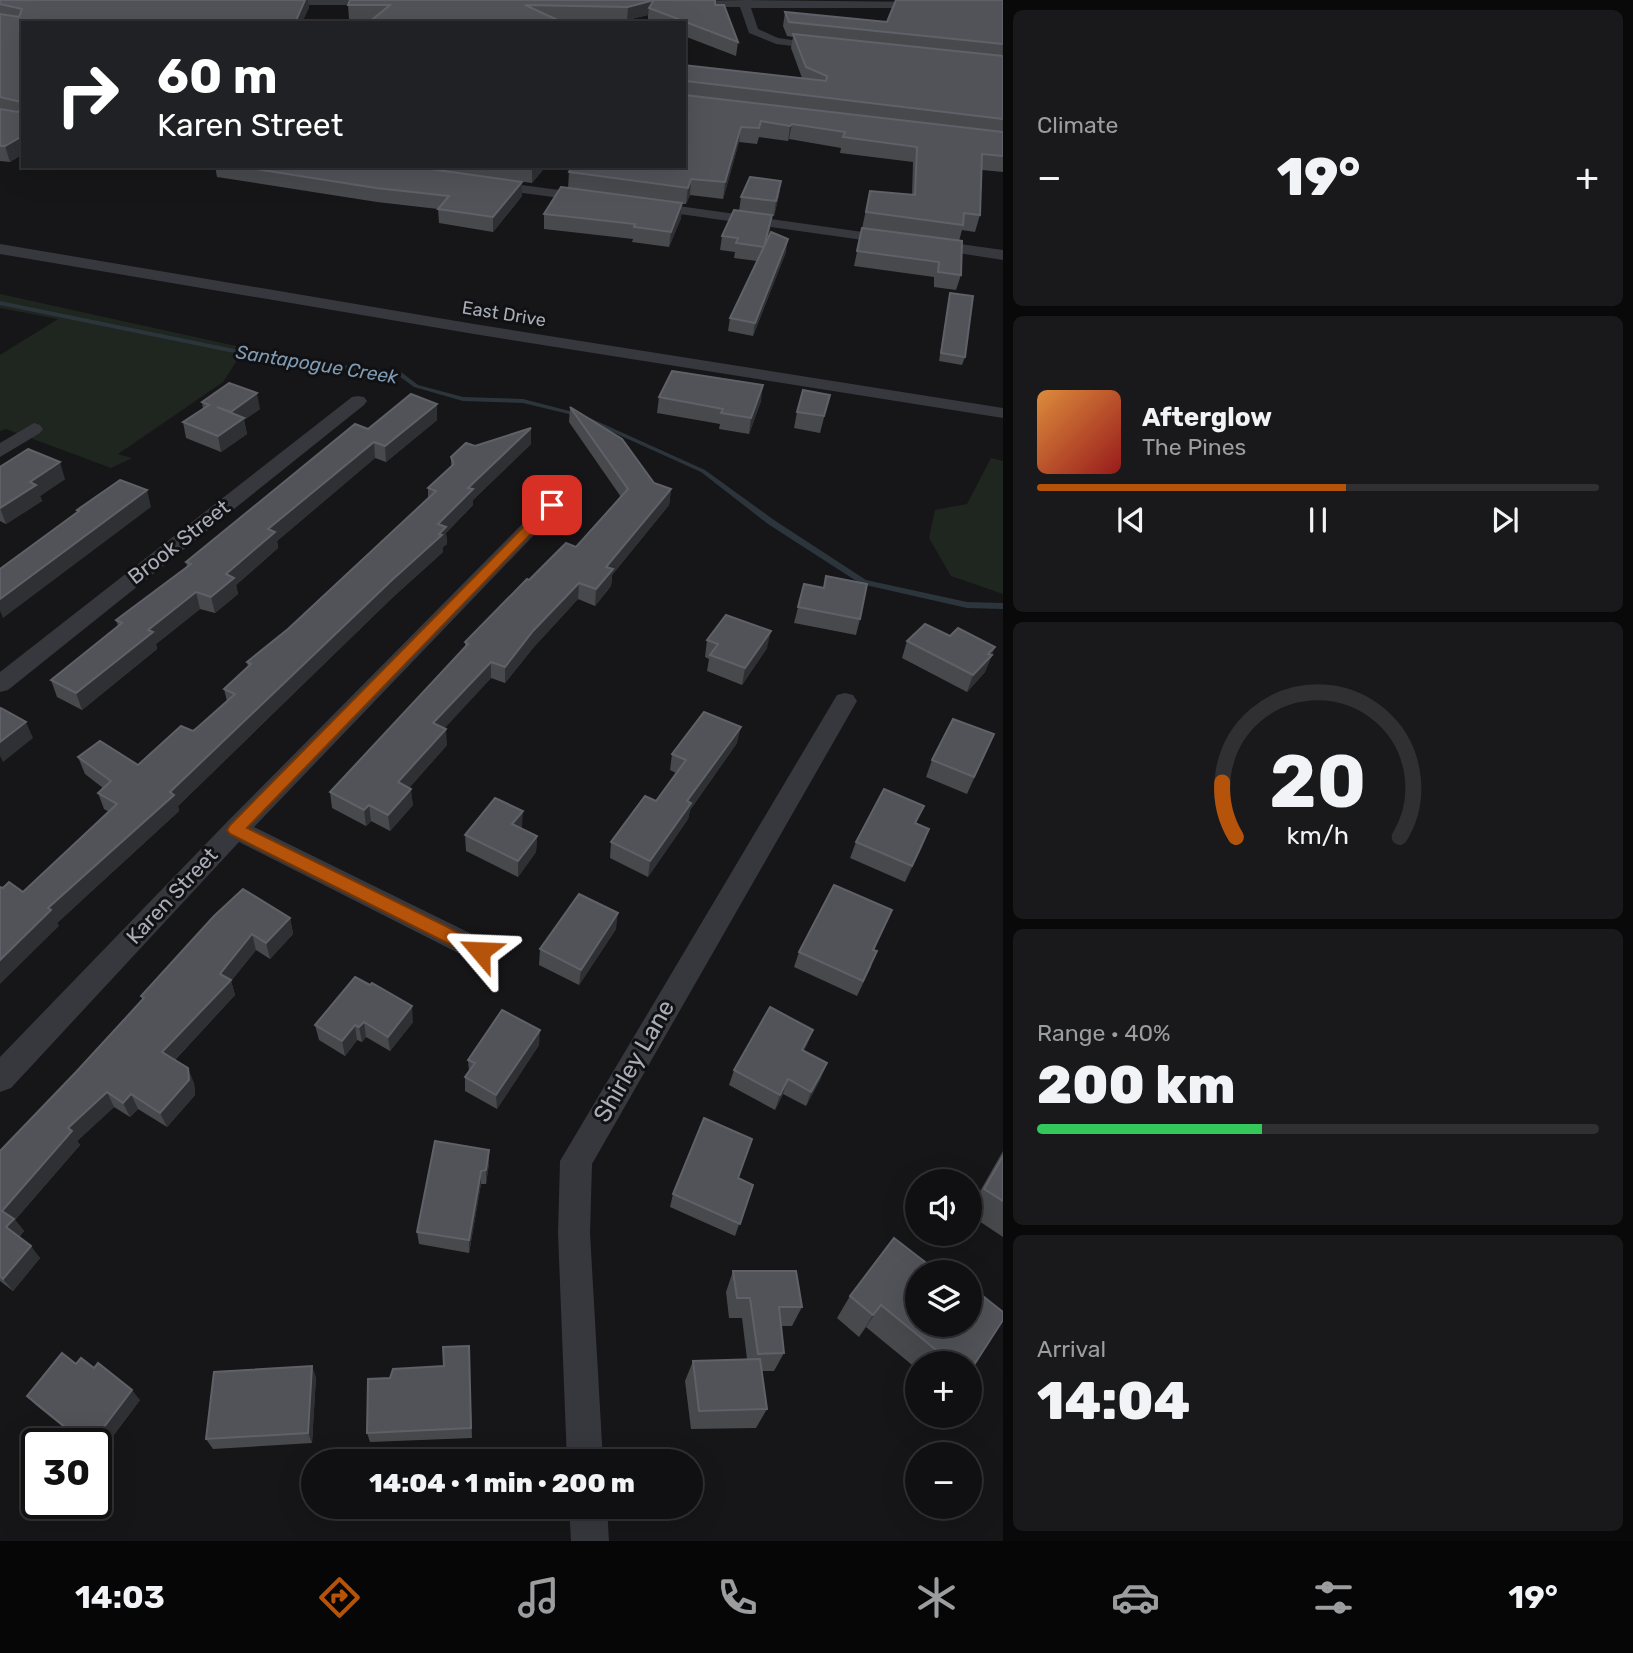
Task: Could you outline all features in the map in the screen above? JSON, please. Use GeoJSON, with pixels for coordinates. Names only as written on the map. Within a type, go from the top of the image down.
{"type":"FeatureCollection","features":[{"type":"Feature","properties":{"kind":"street"},"geometry":{"type":"LineString","coordinates":[[268,16],[276,1],[399,3]]}},
{"type":"Feature","properties":{"kind":"street"},"geometry":{"type":"LineString","coordinates":[[676,4],[744,2],[935,5]]}},
{"type":"Feature","properties":{"kind":"street"},"geometry":{"type":"LineString","coordinates":[[744,2],[753,31],[776,41],[835,48]]}},
{"type":"Feature","properties":{"kind":"street"},"geometry":{"type":"LineString","coordinates":[[481,183],[604,200]]}},
{"type":"Feature","properties":{"kind":"street"},"geometry":{"type":"LineString","coordinates":[[632,204],[1003,255]]}},
{"type":"Feature","properties":{"kind":"street","name":"East Drive"},"geometry":{"type":"LineString","coordinates":[[0,249],[488,331],[1003,413]]}},
{"type":"Feature","properties":{"kind":"street","name":"Brook Street"},"geometry":{"type":"LineString","coordinates":[[0,684],[358,401]]}},
{"type":"Feature","properties":{"kind":"street"},"geometry":{"type":"LineString","coordinates":[[0,451],[34,429]]}},
{"type":"Feature","properties":{"kind":"street","name":"Karen Street"},"geometry":{"type":"LineString","coordinates":[[0,1078],[552,505]]}},
{"type":"Feature","properties":{"kind":"street","name":"Shirley Lane"},"geometry":{"type":"LineString","coordinates":[[584,1449],[574,1233],[576,1161],[845,701]]}},
{"type":"Feature","properties":{"kind":"street"},"geometry":{"type":"LineString","coordinates":[[236,830],[480,951]]}},
{"type":"Feature","properties":{"kind":"street"},"geometry":{"type":"LineString","coordinates":[[589,1519],[590,1541]]}},
{"type":"Feature","properties":{"kind":"shaded area"},"geometry":{"type":"Polygon","coordinates":[[[0,294],[245,348],[223,382],[118,454],[132,458],[111,468],[6,429],[0,431],[0,355],[58,319],[0,308],[0,294]]]}},
{"type":"Feature","properties":{"kind":"shaded area"},"geometry":{"type":"Polygon","coordinates":[[[991,458],[1003,461],[1003,594],[951,576],[929,538],[935,510],[967,504],[991,458]]]}},
{"type":"Feature","properties":{"kind":"building"},"geometry":{"type":"Polygon","coordinates":[[[0,0],[305,0],[296,21],[21,21],[21,102],[0,97],[0,14],[19,17],[22,9],[0,4],[0,0]]]}},
{"type":"Feature","properties":{"kind":"building"},"geometry":{"type":"Polygon","coordinates":[[[350,0],[654,0],[628,7],[525,5],[560,21],[370,21],[390,5],[348,5],[350,0]]]}},
{"type":"Feature","properties":{"kind":"building"},"geometry":{"type":"Polygon","coordinates":[[[654,0],[715,0],[715,5],[724,5],[738,42],[686,21],[649,8],[654,0]]]}},
{"type":"Feature","properties":{"kind":"building"},"geometry":{"type":"Polygon","coordinates":[[[896,0],[1003,0],[1003,44],[789,22],[785,12],[887,22],[896,0]]]}},
{"type":"Feature","properties":{"kind":"building"},"geometry":{"type":"Polygon","coordinates":[[[793,34],[1003,56],[1003,119],[686,81],[686,65],[826,81],[827,76],[806,67],[793,34]]]}},
{"type":"Feature","properties":{"kind":"building"},"geometry":{"type":"Polygon","coordinates":[[[686,95],[1003,132],[1003,156],[982,154],[980,215],[964,213],[963,225],[866,212],[870,191],[915,195],[917,147],[843,137],[845,132],[792,124],[790,126],[761,121],[759,128],[741,127],[725,182],[691,179],[688,188],[569,172],[571,168],[686,168],[686,95]]]}},
{"type":"Feature","properties":{"kind":"building"},"geometry":{"type":"Polygon","coordinates":[[[0,109],[18,112],[21,109],[21,138],[0,146],[0,109]]]}},
{"type":"Feature","properties":{"kind":"building"},"geometry":{"type":"Polygon","coordinates":[[[250,168],[423,168],[522,182],[493,217],[438,209],[449,196],[376,188],[250,168]]]}},
{"type":"Feature","properties":{"kind":"building"},"geometry":{"type":"Polygon","coordinates":[[[750,177],[781,181],[776,201],[741,197],[750,177]]]}},
{"type":"Feature","properties":{"kind":"building"},"geometry":{"type":"Polygon","coordinates":[[[561,187],[682,203],[671,232],[634,227],[635,224],[544,214],[561,187]]]}},
{"type":"Feature","properties":{"kind":"building"},"geometry":{"type":"Polygon","coordinates":[[[734,210],[772,215],[764,247],[736,243],[738,238],[722,236],[734,210]]]}},
{"type":"Feature","properties":{"kind":"building"},"geometry":{"type":"Polygon","coordinates":[[[862,228],[962,241],[961,275],[938,272],[939,262],[857,251],[862,228]]]}},
{"type":"Feature","properties":{"kind":"building"},"geometry":{"type":"Polygon","coordinates":[[[771,232],[788,239],[755,323],[730,318],[771,232]]]}},
{"type":"Feature","properties":{"kind":"building"},"geometry":{"type":"Polygon","coordinates":[[[950,293],[973,296],[965,357],[941,353],[950,293]]]}},
{"type":"Feature","properties":{"kind":"building"},"geometry":{"type":"Polygon","coordinates":[[[672,371],[763,385],[751,418],[721,413],[723,409],[659,397],[672,371]]]}},
{"type":"Feature","properties":{"kind":"building"},"geometry":{"type":"Polygon","coordinates":[[[229,383],[257,393],[231,412],[217,407],[244,418],[218,436],[183,422],[209,405],[202,402],[229,383]]]}},
{"type":"Feature","properties":{"kind":"building"},"geometry":{"type":"Polygon","coordinates":[[[803,390],[830,395],[824,416],[797,412],[803,390]]]}},
{"type":"Feature","properties":{"kind":"building"},"geometry":{"type":"Polygon","coordinates":[[[411,394],[437,404],[385,446],[374,442],[268,529],[275,532],[226,574],[234,578],[211,597],[196,592],[148,630],[153,632],[76,693],[51,680],[122,623],[116,620],[191,564],[186,562],[355,424],[368,429],[411,394]]]}},
{"type":"Feature","properties":{"kind":"building"},"geometry":{"type":"Polygon","coordinates":[[[570,407],[622,439],[654,483],[671,489],[606,567],[613,569],[596,589],[579,583],[533,631],[505,667],[491,662],[433,723],[446,729],[398,782],[411,789],[388,815],[369,805],[364,810],[330,792],[468,644],[465,642],[566,543],[576,547],[628,489],[570,407]]]}},
{"type":"Feature","properties":{"kind":"building"},"geometry":{"type":"Polygon","coordinates":[[[531,428],[468,488],[473,489],[438,524],[446,527],[439,534],[442,535],[170,792],[174,795],[48,908],[51,910],[0,960],[0,887],[3,888],[9,882],[23,892],[117,804],[98,793],[111,781],[78,757],[100,741],[138,765],[181,726],[193,731],[235,694],[224,689],[251,664],[247,662],[288,629],[436,491],[428,488],[454,464],[451,457],[466,443],[475,446],[531,428]]]}},
{"type":"Feature","properties":{"kind":"building"},"geometry":{"type":"Polygon","coordinates":[[[28,449],[60,462],[30,482],[36,485],[0,508],[0,467],[28,449]]]}},
{"type":"Feature","properties":{"kind":"building"},"geometry":{"type":"Polygon","coordinates":[[[120,480],[147,490],[0,599],[0,569],[120,480]]]}},
{"type":"Feature","properties":{"kind":"building"},"geometry":{"type":"Polygon","coordinates":[[[826,576],[867,584],[860,619],[798,607],[804,584],[824,588],[826,576]]]}},
{"type":"Feature","properties":{"kind":"building"},"geometry":{"type":"Polygon","coordinates":[[[726,615],[771,631],[745,668],[710,655],[718,644],[707,640],[726,615]]]}},
{"type":"Feature","properties":{"kind":"building"},"geometry":{"type":"Polygon","coordinates":[[[925,624],[950,636],[958,628],[995,647],[988,654],[992,655],[973,675],[907,641],[925,624]]]}},
{"type":"Feature","properties":{"kind":"building"},"geometry":{"type":"Polygon","coordinates":[[[0,709],[26,722],[0,742],[0,709]]]}},
{"type":"Feature","properties":{"kind":"building"},"geometry":{"type":"Polygon","coordinates":[[[704,712],[741,727],[687,801],[691,803],[650,861],[611,842],[645,796],[656,801],[686,760],[672,754],[704,712]]]}},
{"type":"Feature","properties":{"kind":"building"},"geometry":{"type":"Polygon","coordinates":[[[953,719],[994,734],[974,777],[932,760],[953,719]]]}},
{"type":"Feature","properties":{"kind":"building"},"geometry":{"type":"Polygon","coordinates":[[[884,789],[924,806],[915,823],[929,829],[912,866],[856,842],[884,789]]]}},
{"type":"Feature","properties":{"kind":"building"},"geometry":{"type":"Polygon","coordinates":[[[495,798],[523,811],[512,824],[537,836],[518,861],[465,835],[495,798]]]}},
{"type":"Feature","properties":{"kind":"building"},"geometry":{"type":"Polygon","coordinates":[[[834,885],[892,910],[873,950],[877,951],[863,981],[799,952],[834,885]]]}},
{"type":"Feature","properties":{"kind":"building"},"geometry":{"type":"Polygon","coordinates":[[[243,889],[290,918],[266,943],[252,934],[220,974],[231,980],[162,1052],[188,1068],[189,1080],[160,1113],[131,1094],[123,1103],[107,1092],[68,1128],[72,1131],[2,1211],[14,1219],[6,1227],[31,1246],[3,1279],[0,1276],[0,1151],[144,998],[141,996],[214,916],[243,889]]]}},
{"type":"Feature","properties":{"kind":"building"},"geometry":{"type":"Polygon","coordinates":[[[579,894],[618,913],[581,970],[540,949],[579,894]]]}},
{"type":"Feature","properties":{"kind":"building"},"geometry":{"type":"Polygon","coordinates":[[[355,977],[370,985],[372,983],[412,1006],[388,1037],[364,1022],[359,1027],[355,1025],[342,1041],[315,1025],[355,977]]]}},
{"type":"Feature","properties":{"kind":"building"},"geometry":{"type":"Polygon","coordinates":[[[770,1007],[813,1030],[802,1050],[827,1063],[811,1092],[788,1079],[780,1095],[734,1070],[770,1007]]]}},
{"type":"Feature","properties":{"kind":"building"},"geometry":{"type":"Polygon","coordinates":[[[502,1010],[540,1030],[496,1095],[465,1077],[475,1063],[468,1060],[502,1010]]]}},
{"type":"Feature","properties":{"kind":"building"},"geometry":{"type":"Polygon","coordinates":[[[704,1118],[752,1139],[738,1178],[753,1185],[740,1224],[673,1194],[704,1118]]]}},
{"type":"Feature","properties":{"kind":"building"},"geometry":{"type":"Polygon","coordinates":[[[435,1141],[489,1150],[486,1170],[481,1171],[469,1240],[417,1232],[435,1141]]]}},
{"type":"Feature","properties":{"kind":"building"},"geometry":{"type":"Polygon","coordinates":[[[1003,1156],[1003,1201],[984,1189],[1003,1156]]]}},
{"type":"Feature","properties":{"kind":"building"},"geometry":{"type":"Polygon","coordinates":[[[894,1238],[922,1260],[905,1260],[905,1325],[881,1305],[873,1315],[850,1296],[894,1238]]]}},
{"type":"Feature","properties":{"kind":"building"},"geometry":{"type":"Polygon","coordinates":[[[733,1271],[796,1271],[802,1307],[779,1307],[784,1353],[758,1354],[750,1298],[737,1298],[733,1271]]]}},
{"type":"Feature","properties":{"kind":"building"},"geometry":{"type":"Polygon","coordinates":[[[982,1295],[1003,1312],[1003,1320],[982,1352],[937,1351],[920,1337],[982,1337],[982,1295]]]}},
{"type":"Feature","properties":{"kind":"building"},"geometry":{"type":"Polygon","coordinates":[[[469,1346],[471,1428],[367,1433],[368,1379],[390,1378],[393,1369],[444,1366],[443,1347],[469,1346]]]}},
{"type":"Feature","properties":{"kind":"building"},"geometry":{"type":"Polygon","coordinates":[[[62,1353],[76,1364],[81,1358],[94,1368],[98,1363],[132,1390],[103,1428],[66,1428],[27,1396],[62,1353]]]}},
{"type":"Feature","properties":{"kind":"building"},"geometry":{"type":"Polygon","coordinates":[[[760,1359],[767,1409],[699,1411],[693,1361],[760,1359]]]}},
{"type":"Feature","properties":{"kind":"building"},"geometry":{"type":"Polygon","coordinates":[[[312,1366],[308,1433],[206,1439],[214,1372],[312,1366]]]}},
{"type":"Feature","properties":{"kind":"waterway","name":"Santapogue Creek"},"geometry":{"type":"LineString","coordinates":[[0,303],[268,358],[401,374],[416,386],[463,399],[523,401],[579,415],[703,471],[771,522],[864,582],[967,605],[1003,606]]}},
{"type":"Feature","properties":{"kind":"route"},"geometry":{"type":"LineString","coordinates":[[480,951],[236,830],[552,505]]}}]}
